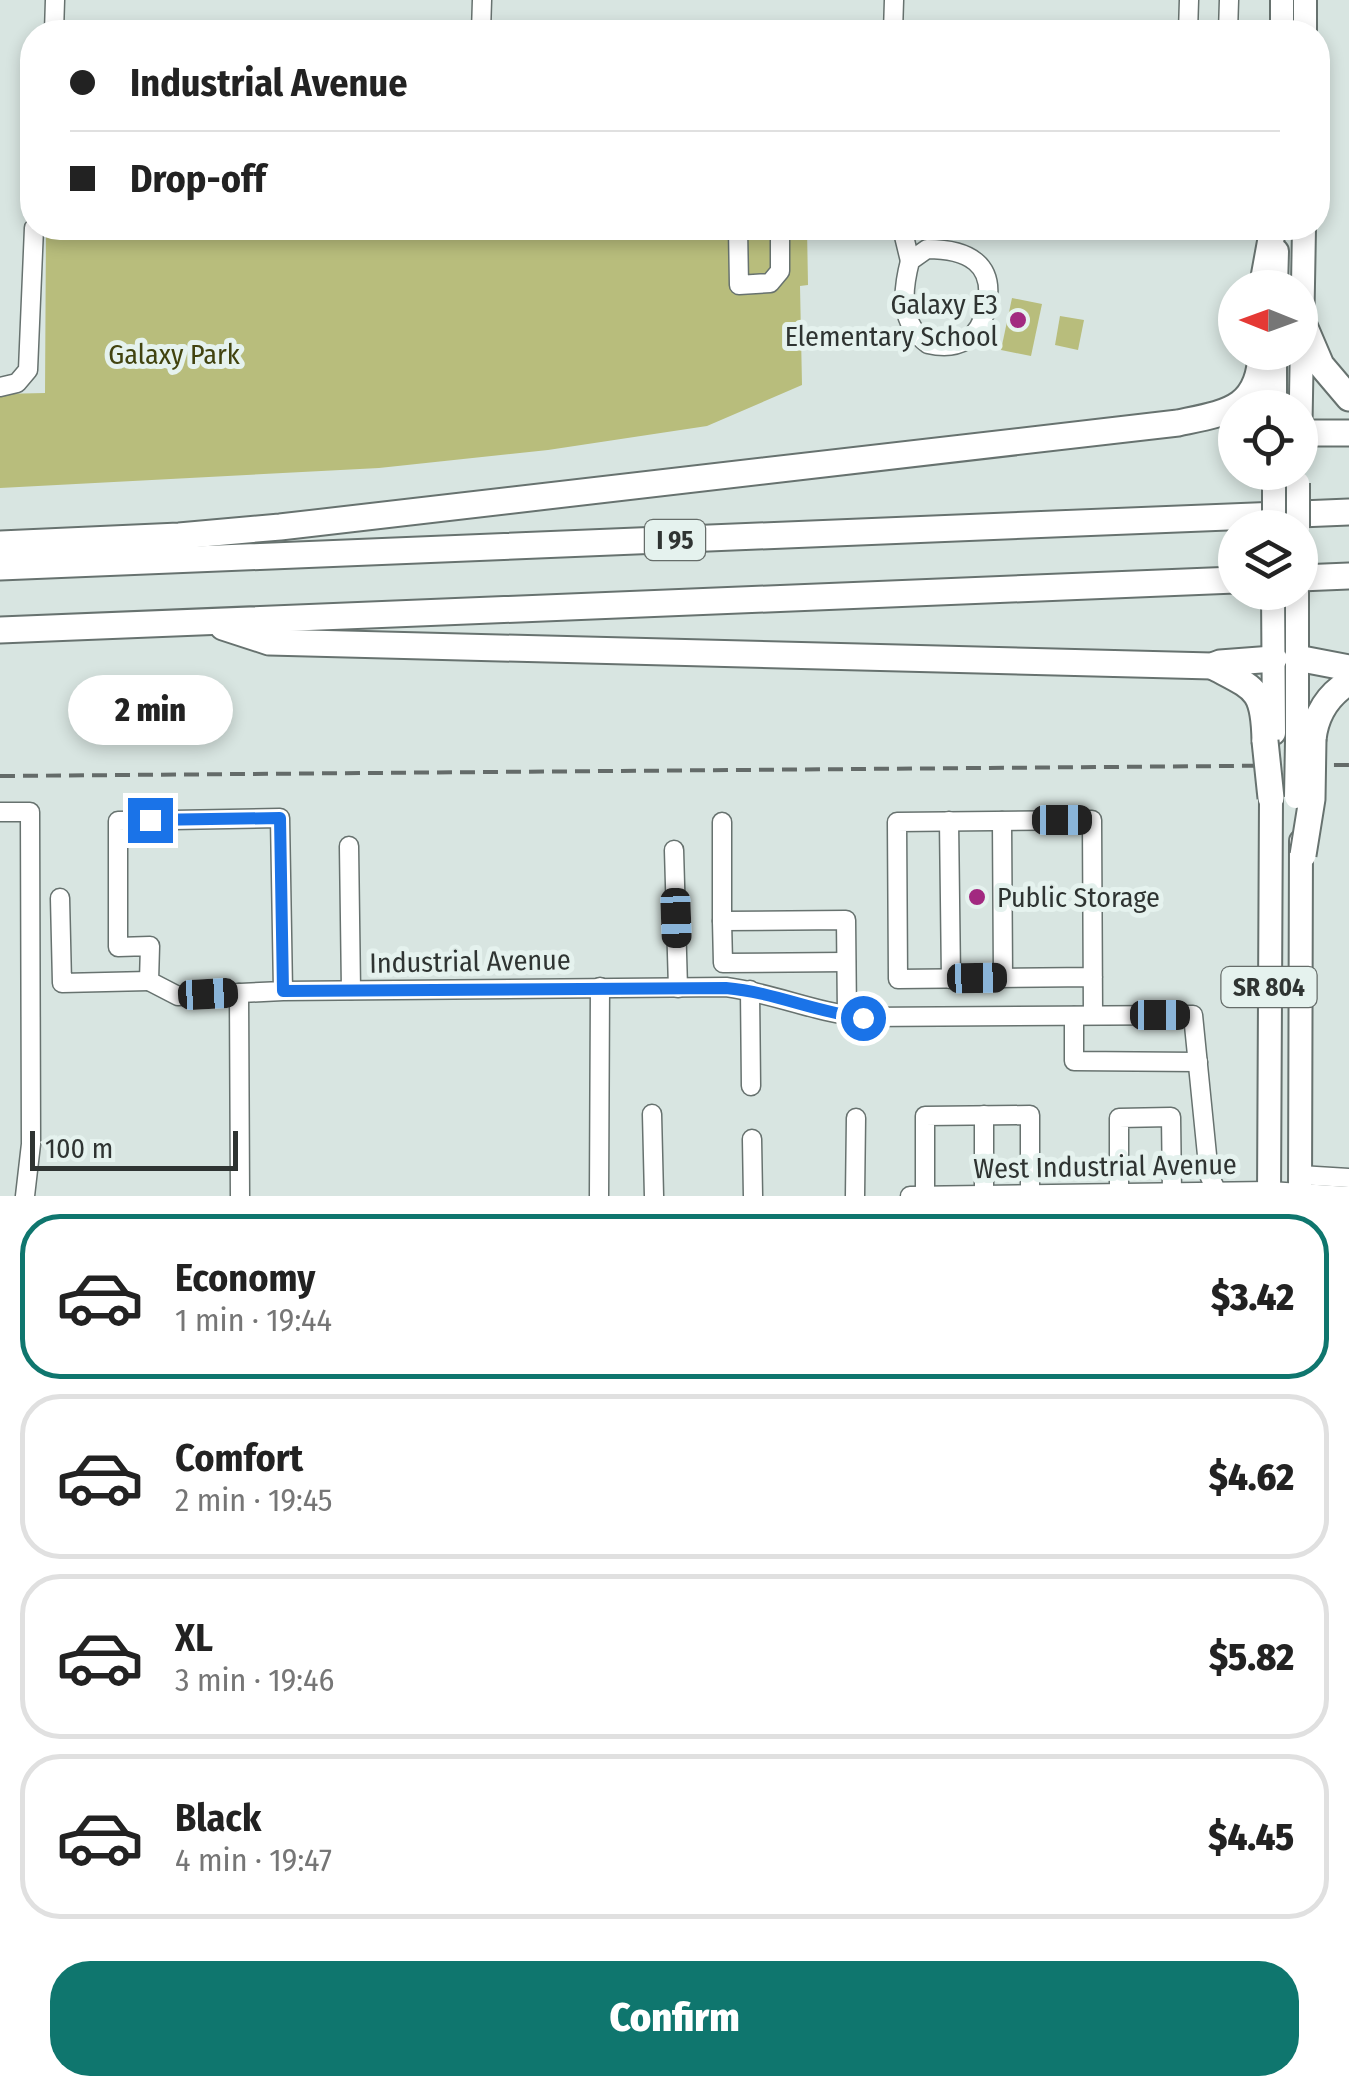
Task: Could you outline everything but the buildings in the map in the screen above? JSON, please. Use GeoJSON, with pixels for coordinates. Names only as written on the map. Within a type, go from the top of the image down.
{"type":"FeatureCollection","features":[{"type":"Feature","properties":{"kind":"highway"},"geometry":{"type":"LineString","coordinates":[[1266,270],[1272,240]]}},
{"type":"Feature","properties":{"kind":"highway"},"geometry":{"type":"LineString","coordinates":[[1318,356],[1349,398]]}},
{"type":"Feature","properties":{"kind":"highway"},"geometry":{"type":"LineString","coordinates":[[0,544],[263,529],[1178,423],[1224,413],[1240,404],[1258,381],[1259,370]]}},
{"type":"Feature","properties":{"kind":"highway"},"geometry":{"type":"LineString","coordinates":[[1178,423],[1218,425]]}},
{"type":"Feature","properties":{"kind":"highway"},"geometry":{"type":"LineString","coordinates":[[1318,433],[1349,433]]}},
{"type":"Feature","properties":{"kind":"highway","name":"I 95"},"geometry":{"type":"LineString","coordinates":[[0,567],[1349,512]]}},
{"type":"Feature","properties":{"kind":"highway"},"geometry":{"type":"LineString","coordinates":[[1318,577],[1349,576]]}},
{"type":"Feature","properties":{"kind":"highway"},"geometry":{"type":"LineString","coordinates":[[0,630],[1218,581]]}},
{"type":"Feature","properties":{"kind":"highway"},"geometry":{"type":"LineString","coordinates":[[204,621],[269,642],[1212,666],[1243,680],[1287,741],[1312,799],[1303,855]]}},
{"type":"Feature","properties":{"kind":"highway"},"geometry":{"type":"LineString","coordinates":[[1212,666],[1220,662],[1286,658],[1349,668]]}},
{"type":"Feature","properties":{"kind":"highway"},"geometry":{"type":"LineString","coordinates":[[1270,798],[1287,741],[1349,682]]}},
{"type":"Feature","properties":{"kind":"main road"},"geometry":{"type":"LineString","coordinates":[[1275,240],[1276,270]]}},
{"type":"Feature","properties":{"kind":"main road"},"geometry":{"type":"LineString","coordinates":[[1304,240],[1304,270]]}},
{"type":"Feature","properties":{"kind":"main road"},"geometry":{"type":"LineString","coordinates":[[1275,610],[1286,658]]}},
{"type":"Feature","properties":{"kind":"main road"},"geometry":{"type":"LineString","coordinates":[[1287,741],[1286,658],[1295,610]]}},
{"type":"Feature","properties":{"kind":"main road","name":"SR 804"},"geometry":{"type":"LineString","coordinates":[[1269,1194],[1270,798]]}},
{"type":"Feature","properties":{"kind":"main road","name":"SR 804"},"geometry":{"type":"LineString","coordinates":[[1300,1188],[1303,855]]}},
{"type":"Feature","properties":{"kind":"street"},"geometry":{"type":"LineString","coordinates":[[0,387],[23,378],[31,353],[34,240]]}},
{"type":"Feature","properties":{"kind":"street"},"geometry":{"type":"LineString","coordinates":[[738,240],[739,284],[770,284],[780,272],[780,240]]}},
{"type":"Feature","properties":{"kind":"street"},"geometry":{"type":"LineString","coordinates":[[905,240],[910,261],[904,288],[905,309],[913,331],[928,344],[938,346],[963,344],[975,336],[983,322],[988,298],[988,279],[982,267],[964,254],[943,249],[927,249],[910,261]]}},
{"type":"Feature","properties":{"kind":"street"},"geometry":{"type":"LineString","coordinates":[[0,812],[30,812],[30,1144],[24,1196]]}},
{"type":"Feature","properties":{"kind":"street"},"geometry":{"type":"LineString","coordinates":[[149,981],[150,946],[118,947],[118,821],[280,818],[283,991]]}},
{"type":"Feature","properties":{"kind":"street"},"geometry":{"type":"LineString","coordinates":[[1093,977],[898,979],[896,822],[1092,820],[1094,1016]]}},
{"type":"Feature","properties":{"kind":"street"},"geometry":{"type":"LineString","coordinates":[[949,821],[951,978]]}},
{"type":"Feature","properties":{"kind":"street"},"geometry":{"type":"LineString","coordinates":[[1002,821],[1003,978]]}},
{"type":"Feature","properties":{"kind":"street"},"geometry":{"type":"LineString","coordinates":[[722,822],[722,963],[846,962]]}},
{"type":"Feature","properties":{"kind":"street"},"geometry":{"type":"LineString","coordinates":[[349,846],[351,990]]}},
{"type":"Feature","properties":{"kind":"street"},"geometry":{"type":"LineString","coordinates":[[674,850],[678,988]]}},
{"type":"Feature","properties":{"kind":"street","name":"Industrial Avenue"},"geometry":{"type":"LineString","coordinates":[[60,898],[62,982],[149,981],[178,996],[283,991],[678,988],[750,990],[847,1016],[1193,1015],[1209,1176],[1217,1192]]}},
{"type":"Feature","properties":{"kind":"street"},"geometry":{"type":"LineString","coordinates":[[722,920],[846,920],[847,1016]]}},
{"type":"Feature","properties":{"kind":"street"},"geometry":{"type":"LineString","coordinates":[[599,1196],[600,988]]}},
{"type":"Feature","properties":{"kind":"street"},"geometry":{"type":"LineString","coordinates":[[750,990],[751,1086]]}},
{"type":"Feature","properties":{"kind":"street"},"geometry":{"type":"LineString","coordinates":[[238,993],[240,1196]]}},
{"type":"Feature","properties":{"kind":"street"},"geometry":{"type":"LineString","coordinates":[[1074,1016],[1074,1061],[1198,1062]]}},
{"type":"Feature","properties":{"kind":"street"},"geometry":{"type":"LineString","coordinates":[[1118,1193],[1119,1118],[1203,1113]]}},
{"type":"Feature","properties":{"kind":"street"},"geometry":{"type":"LineString","coordinates":[[652,1114],[654,1196]]}},
{"type":"Feature","properties":{"kind":"street"},"geometry":{"type":"LineString","coordinates":[[925,1196],[925,1116],[1030,1116],[1030,1194]]}},
{"type":"Feature","properties":{"kind":"street"},"geometry":{"type":"LineString","coordinates":[[984,1116],[984,1195]]}},
{"type":"Feature","properties":{"kind":"street"},"geometry":{"type":"LineString","coordinates":[[1171,1117],[1182,1194]]}},
{"type":"Feature","properties":{"kind":"street"},"geometry":{"type":"LineString","coordinates":[[856,1118],[856,1196]]}},
{"type":"Feature","properties":{"kind":"street"},"geometry":{"type":"LineString","coordinates":[[752,1139],[753,1196]]}},
{"type":"Feature","properties":{"kind":"street"},"geometry":{"type":"LineString","coordinates":[[1300,1188],[1349,1178]]}},
{"type":"Feature","properties":{"kind":"street"},"geometry":{"type":"LineString","coordinates":[[1300,1188],[1348,1196]]}},
{"type":"Feature","properties":{"kind":"street","name":"West Industrial Avenue"},"geometry":{"type":"LineString","coordinates":[[910,1196],[1269,1194],[1300,1188]]}},
{"type":"Feature","properties":{"kind":"green space","name":"Galaxy Park"},"geometry":{"type":"Polygon","coordinates":[[[46,240],[807,240],[808,285],[800,286],[802,385],[707,426],[548,450],[379,468],[0,488],[0,394],[45,393],[46,240]]]}},
{"type":"Feature","properties":{"kind":"green space"},"geometry":{"type":"Polygon","coordinates":[[[1012,298],[1042,304],[1031,356],[1001,350],[1012,298]]]}},
{"type":"Feature","properties":{"kind":"green space"},"geometry":{"type":"Polygon","coordinates":[[[1060,316],[1084,320],[1078,350],[1055,345],[1060,316]]]}},
{"type":"Feature","properties":{"kind":"railway"},"geometry":{"type":"LineString","coordinates":[[0,776],[1349,765]]}},
{"type":"Feature","properties":{"kind":"place","name":"Galaxy E3 Elementary School"},"geometry":{"type":"Point","coordinates":[1018,320]}},
{"type":"Feature","properties":{"kind":"place","name":"Public Storage"},"geometry":{"type":"Point","coordinates":[977,897]}},
{"type":"Feature","properties":{"kind":"route"},"geometry":{"type":"LineString","coordinates":[[150,820],[280,818],[283,991],[726,988],[750,990],[824,1012],[863,1018]]}}]}
